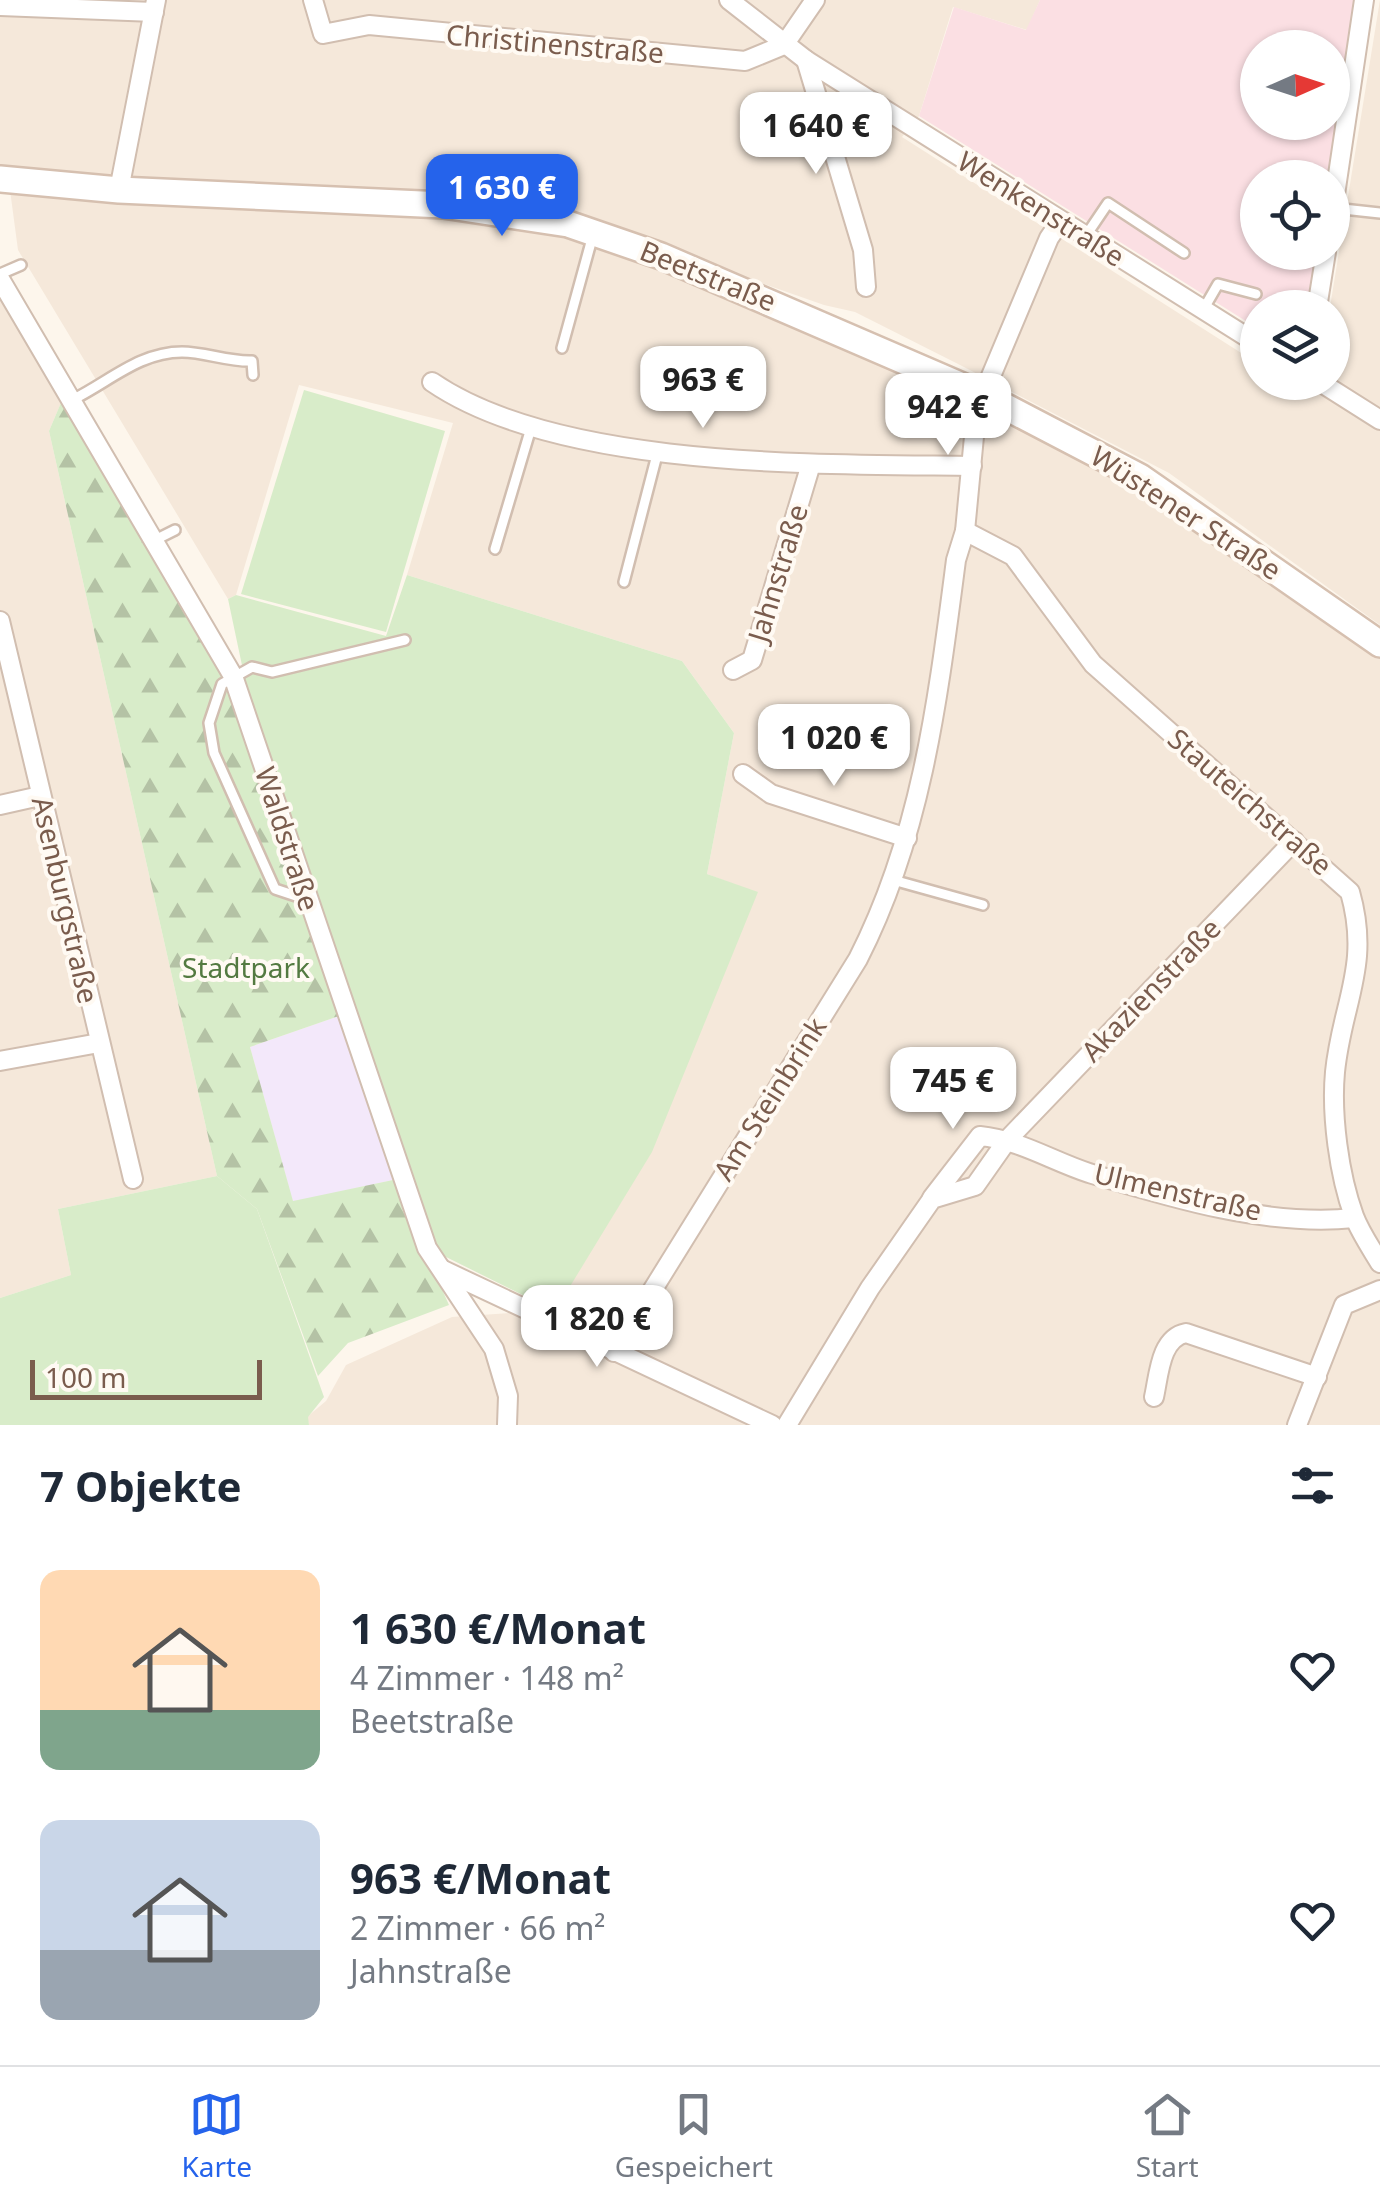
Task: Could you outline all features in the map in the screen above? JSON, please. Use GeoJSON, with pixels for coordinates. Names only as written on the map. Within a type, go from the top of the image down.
{"type":"FeatureCollection","features":[{"type":"Feature","properties":{"kind":"main road","name":"Beetstraße"},"geometry":{"type":"LineString","coordinates":[[0,179],[119,190],[461,207],[542,217],[696,270],[984,395]]}},
{"type":"Feature","properties":{"kind":"main road","name":"Wüstener Straße"},"geometry":{"type":"LineString","coordinates":[[984,395],[1140,477],[1380,644]]}},
{"type":"Feature","properties":{"kind":"street","name":"Christinenstraße"},"geometry":{"type":"LineString","coordinates":[[313,0],[323,34],[369,25],[745,61],[784,45]]}},
{"type":"Feature","properties":{"kind":"street","name":"Wenkenstraße"},"geometry":{"type":"LineString","coordinates":[[729,0],[806,60],[1240,333]]}},
{"type":"Feature","properties":{"kind":"street"},"geometry":{"type":"LineString","coordinates":[[784,45],[815,0]]}},
{"type":"Feature","properties":{"kind":"street"},"geometry":{"type":"LineString","coordinates":[[1340,160],[1364,0]]}},
{"type":"Feature","properties":{"kind":"street"},"geometry":{"type":"LineString","coordinates":[[0,6],[155,6],[119,190]]}},
{"type":"Feature","properties":{"kind":"street"},"geometry":{"type":"LineString","coordinates":[[806,60],[863,250],[866,286]]}},
{"type":"Feature","properties":{"kind":"street","name":"Am Steinbrink"},"geometry":{"type":"LineString","coordinates":[[614,1352],[858,959],[894,880],[924,777],[984,395],[1048,238],[1060,222]]}},
{"type":"Feature","properties":{"kind":"street","name":"Waldstraße"},"geometry":{"type":"LineString","coordinates":[[0,276],[233,676],[427,1248],[494,1350],[508,1396],[508,1425]]}},
{"type":"Feature","properties":{"kind":"street","name":"Jahnstraße"},"geometry":{"type":"LineString","coordinates":[[432,382],[467,406],[531,428],[658,451],[811,464],[972,466]]}},
{"type":"Feature","properties":{"kind":"street"},"geometry":{"type":"LineString","coordinates":[[1348,400],[1380,420]]}},
{"type":"Feature","properties":{"kind":"street","name":"Jahnstraße"},"geometry":{"type":"LineString","coordinates":[[733,670],[752,660],[811,464]]}},
{"type":"Feature","properties":{"kind":"street","name":"Stauteichstraße"},"geometry":{"type":"LineString","coordinates":[[965,531],[1014,556],[1093,664],[1342,882],[1360,928]]}},
{"type":"Feature","properties":{"kind":"street","name":"Asenburgstraße"},"geometry":{"type":"LineString","coordinates":[[0,621],[133,1179]]}},
{"type":"Feature","properties":{"kind":"street"},"geometry":{"type":"LineString","coordinates":[[743,774],[771,794],[907,838]]}},
{"type":"Feature","properties":{"kind":"street"},"geometry":{"type":"LineString","coordinates":[[0,805],[40,796]]}},
{"type":"Feature","properties":{"kind":"street","name":"Akazienstraße"},"geometry":{"type":"LineString","coordinates":[[932,1198],[975,1186],[1008,1139],[1294,841]]}},
{"type":"Feature","properties":{"kind":"street"},"geometry":{"type":"LineString","coordinates":[[1380,928],[1360,928],[1335,1071],[1346,1183],[1354,1218],[1380,1262]]}},
{"type":"Feature","properties":{"kind":"street"},"geometry":{"type":"LineString","coordinates":[[0,1061],[99,1043]]}},
{"type":"Feature","properties":{"kind":"street","name":"Akazienstraße"},"geometry":{"type":"LineString","coordinates":[[787,1425],[870,1288],[932,1198],[980,1136],[1008,1139]]}},
{"type":"Feature","properties":{"kind":"street","name":"Ulmenstraße"},"geometry":{"type":"LineString","coordinates":[[1008,1139],[1086,1172],[1240,1212],[1354,1218]]}},
{"type":"Feature","properties":{"kind":"street"},"geometry":{"type":"LineString","coordinates":[[443,1270],[772,1425]]}},
{"type":"Feature","properties":{"kind":"street"},"geometry":{"type":"LineString","coordinates":[[1297,1425],[1344,1305],[1380,1290]]}},
{"type":"Feature","properties":{"kind":"street"},"geometry":{"type":"LineString","coordinates":[[1154,1396],[1171,1340],[1186,1333],[1317,1377]]}},
{"type":"Feature","properties":{"kind":"lane"},"geometry":{"type":"LineString","coordinates":[[1085,237],[1108,203],[1184,252]]}},
{"type":"Feature","properties":{"kind":"lane"},"geometry":{"type":"LineString","coordinates":[[1350,212],[1380,213]]}},
{"type":"Feature","properties":{"kind":"lane"},"geometry":{"type":"LineString","coordinates":[[562,348],[594,232]]}},
{"type":"Feature","properties":{"kind":"lane"},"geometry":{"type":"LineString","coordinates":[[0,276],[21,265]]}},
{"type":"Feature","properties":{"kind":"lane"},"geometry":{"type":"LineString","coordinates":[[1203,310],[1218,284],[1241,290]]}},
{"type":"Feature","properties":{"kind":"lane"},"geometry":{"type":"LineString","coordinates":[[74,399],[128,364],[182,352],[229,362],[252,362],[253,375]]}},
{"type":"Feature","properties":{"kind":"lane"},"geometry":{"type":"LineString","coordinates":[[495,549],[531,428]]}},
{"type":"Feature","properties":{"kind":"lane"},"geometry":{"type":"LineString","coordinates":[[624,582],[658,451]]}},
{"type":"Feature","properties":{"kind":"lane"},"geometry":{"type":"LineString","coordinates":[[155,540],[175,530]]}},
{"type":"Feature","properties":{"kind":"lane"},"geometry":{"type":"LineString","coordinates":[[304,892],[296,896],[275,889],[214,753],[209,723],[222,684],[252,667],[272,672],[406,640]]}},
{"type":"Feature","properties":{"kind":"lane"},"geometry":{"type":"LineString","coordinates":[[894,880],[982,905]]}},
{"type":"Feature","properties":{"kind":"shaded area"},"geometry":{"type":"Polygon","coordinates":[[[0,0],[1040,0],[1027,30],[953,7],[919,116],[902,137],[1240,352],[1240,400],[1350,400],[1350,290],[1333,290],[1336,270],[1350,270],[1350,184],[1380,0],[1380,625],[1169,473],[855,312],[824,305],[557,211],[102,181],[0,170],[0,0]]]}},
{"type":"Feature","properties":{"kind":"shaded area"},"geometry":{"type":"Polygon","coordinates":[[[1040,0],[1356,0],[1350,38],[1350,30],[1240,30],[1240,140],[1334,140],[1331,160],[1240,160],[1240,270],[1313,270],[1310,290],[1240,290],[1240,317],[919,116],[954,7],[1026,30],[1040,0]]]}},
{"type":"Feature","properties":{"kind":"shaded area"},"geometry":{"type":"Polygon","coordinates":[[[10,190],[122,203],[454,216],[552,230],[734,300],[957,396],[1129,485],[1380,659],[1380,1425],[309,1425],[307,1417],[326,1401],[346,1365],[452,1317],[555,1310],[757,893],[707,874],[734,733],[682,661],[407,575],[453,423],[299,385],[236,595],[228,599],[18,250],[10,190]]]}},
{"type":"Feature","properties":{"kind":"shaded area"},"geometry":{"type":"Polygon","coordinates":[[[0,295],[63,398],[49,431],[217,1176],[58,1209],[71,1275],[0,1298],[0,295]]]}},
{"type":"Feature","properties":{"kind":"shaded area"},"geometry":{"type":"Polygon","coordinates":[[[339,1016],[393,1180],[293,1202],[250,1047],[339,1016]]]}},
{"type":"Feature","properties":{"kind":"green space"},"geometry":{"type":"Polygon","coordinates":[[[304,390],[445,431],[386,632],[241,594],[304,390]]]}},
{"type":"Feature","properties":{"kind":"green space","name":"Stadtpark"},"geometry":{"type":"Polygon","coordinates":[[[63,398],[228,678],[339,1016],[250,1047],[293,1201],[393,1180],[449,1305],[348,1343],[318,1376],[257,1209],[217,1176],[49,431],[63,398]]]}},
{"type":"Feature","properties":{"kind":"green space"},"geometry":{"type":"Polygon","coordinates":[[[407,575],[682,661],[734,733],[707,874],[758,892],[652,1152],[555,1311],[440,1254],[430,1236],[251,708],[228,599],[236,595],[386,636],[407,575]]]}},
{"type":"Feature","properties":{"kind":"green space"},"geometry":{"type":"Polygon","coordinates":[[[217,1176],[257,1209],[324,1397],[308,1417],[309,1425],[0,1425],[0,1298],[71,1275],[58,1209],[217,1176]]]}}]}
